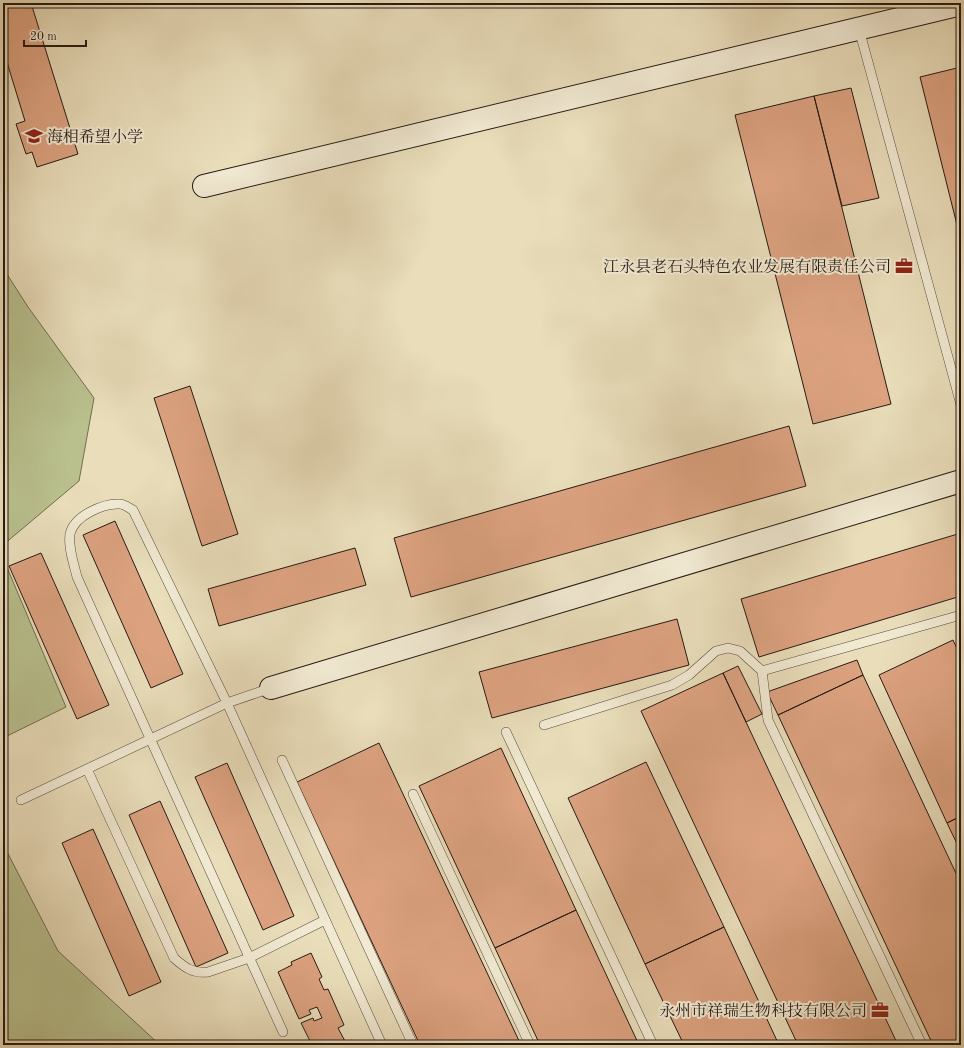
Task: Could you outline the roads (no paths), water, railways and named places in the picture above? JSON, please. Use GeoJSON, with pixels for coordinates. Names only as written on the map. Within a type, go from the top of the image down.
{"type":"FeatureCollection","features":[{"type":"Feature","properties":{"kind":"street"},"geometry":{"type":"LineString","coordinates":[[204,186],[961,4]]}},
{"type":"Feature","properties":{"kind":"street"},"geometry":{"type":"LineString","coordinates":[[271,688],[961,481]]}},
{"type":"Feature","properties":{"kind":"lane"},"geometry":{"type":"LineString","coordinates":[[859,29],[961,405]]}},
{"type":"Feature","properties":{"kind":"lane"},"geometry":{"type":"LineString","coordinates":[[283,1032],[77,577],[70,547],[70,533],[81,518],[100,506],[121,504],[133,510],[227,703],[382,1045]]}},
{"type":"Feature","properties":{"kind":"lane"},"geometry":{"type":"LineString","coordinates":[[762,671],[961,616]]}},
{"type":"Feature","properties":{"kind":"lane"},"geometry":{"type":"LineString","coordinates":[[544,725],[672,685],[688,675],[716,652],[728,648],[740,651],[762,671],[768,720],[922,1045]]}},
{"type":"Feature","properties":{"kind":"lane"},"geometry":{"type":"LineString","coordinates":[[21,800],[227,703],[271,688]]}},
{"type":"Feature","properties":{"kind":"lane"},"geometry":{"type":"LineString","coordinates":[[506,732],[653,1045]]}},
{"type":"Feature","properties":{"kind":"lane"},"geometry":{"type":"LineString","coordinates":[[282,760],[413,1045]]}},
{"type":"Feature","properties":{"kind":"lane"},"geometry":{"type":"LineString","coordinates":[[87,769],[174,958],[187,970],[201,973],[249,958],[326,920]]}},
{"type":"Feature","properties":{"kind":"lane"},"geometry":{"type":"LineString","coordinates":[[413,794],[530,1045]]}},
{"type":"Feature","properties":{"kind":"place","name":"海相希望小学"},"geometry":{"type":"Point","coordinates":[34,136]}},
{"type":"Feature","properties":{"kind":"place","name":"江永县老石头特色农业发展有限责任公司"},"geometry":{"type":"Point","coordinates":[904,266]}},
{"type":"Feature","properties":{"kind":"place","name":"永州市祥瑞生物科技有限公司"},"geometry":{"type":"Point","coordinates":[880,1010]}}]}
